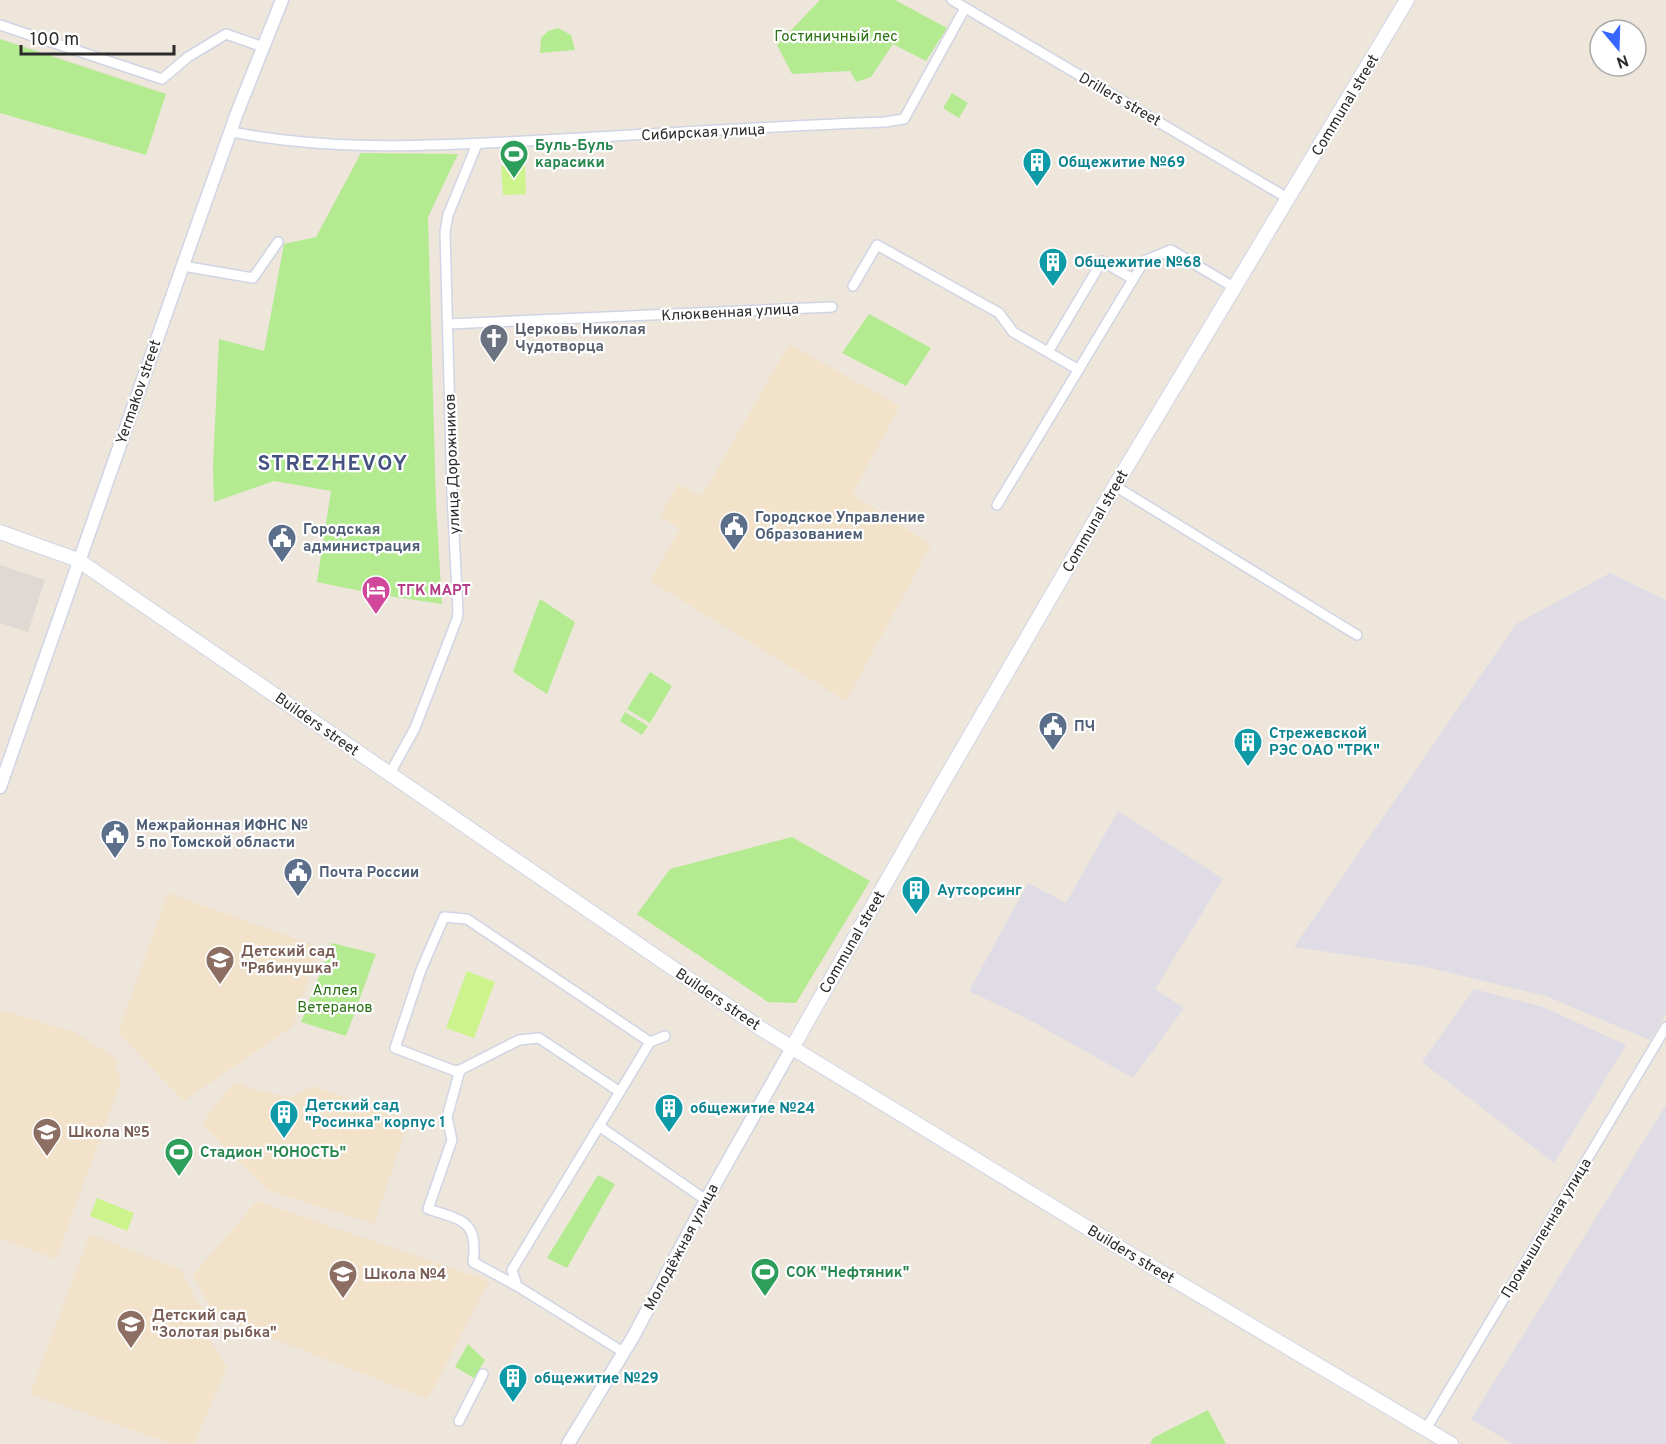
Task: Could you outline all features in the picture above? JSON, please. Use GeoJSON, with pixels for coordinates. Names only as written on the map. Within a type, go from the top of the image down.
{"type":"FeatureCollection","features":[{"type":"Feature","properties":{"kind":"main road","name":"Communal street"},"geometry":{"type":"LineString","coordinates":[[792,1048],[1115,486],[1407,0]]}},
{"type":"Feature","properties":{"kind":"main road","name":"Builders street"},"geometry":{"type":"LineString","coordinates":[[0,532],[78,560],[792,1048],[1451,1444]]}},
{"type":"Feature","properties":{"kind":"street","name":"Yermakov street"},"geometry":{"type":"LineString","coordinates":[[0,787],[183,266],[282,0]]}},
{"type":"Feature","properties":{"kind":"street","name":"Drillers street"},"geometry":{"type":"LineString","coordinates":[[952,0],[1288,199]]}},
{"type":"Feature","properties":{"kind":"street","name":"Сибирская улица"},"geometry":{"type":"LineString","coordinates":[[232,132],[356,146],[477,144],[885,122],[904,119],[965,8]]}},
{"type":"Feature","properties":{"kind":"street"},"geometry":{"type":"LineString","coordinates":[[0,26],[162,79],[188,57],[226,34],[263,47]]}},
{"type":"Feature","properties":{"kind":"street","name":"улица Дорожников"},"geometry":{"type":"LineString","coordinates":[[389,774],[415,728],[457,620],[445,232],[448,215],[477,144]]}},
{"type":"Feature","properties":{"kind":"street"},"geometry":{"type":"LineString","coordinates":[[183,266],[253,278],[278,242]]}},
{"type":"Feature","properties":{"kind":"street"},"geometry":{"type":"LineString","coordinates":[[853,286],[877,245],[999,313],[1013,332],[1079,370]]}},
{"type":"Feature","properties":{"kind":"street"},"geometry":{"type":"LineString","coordinates":[[997,505],[1144,261],[1171,250],[1235,288]]}},
{"type":"Feature","properties":{"kind":"street"},"geometry":{"type":"LineString","coordinates":[[1048,352],[1102,261],[1133,279]]}},
{"type":"Feature","properties":{"kind":"street","name":"Клюквенная улица"},"geometry":{"type":"LineString","coordinates":[[448,324],[832,307]]}},
{"type":"Feature","properties":{"kind":"street"},"geometry":{"type":"LineString","coordinates":[[1115,486],[1357,635]]}},
{"type":"Feature","properties":{"kind":"street"},"geometry":{"type":"LineString","coordinates":[[620,1092],[539,1038],[519,1040],[455,1071],[395,1048],[421,970],[444,917],[467,919],[650,1042]]}},
{"type":"Feature","properties":{"kind":"street","name":"Промышленная улица"},"geometry":{"type":"LineString","coordinates":[[1426,1429],[1666,1027]]}},
{"type":"Feature","properties":{"kind":"street"},"geometry":{"type":"LineString","coordinates":[[517,1286],[512,1270],[650,1042],[664,1036]]}},
{"type":"Feature","properties":{"kind":"street","name":"Молодёжная улица"},"geometry":{"type":"LineString","coordinates":[[568,1444],[633,1337],[706,1200],[792,1048]]}},
{"type":"Feature","properties":{"kind":"street"},"geometry":{"type":"LineString","coordinates":[[460,1070],[447,1117],[452,1140],[428,1209],[467,1222],[471,1230],[473,1262],[517,1286],[623,1352]]}},
{"type":"Feature","properties":{"kind":"street"},"geometry":{"type":"LineString","coordinates":[[599,1126],[706,1200]]}},
{"type":"Feature","properties":{"kind":"street"},"geometry":{"type":"LineString","coordinates":[[459,1421],[483,1374]]}},
{"type":"Feature","properties":{"kind":"shaded area"},"geometry":{"type":"Polygon","coordinates":[[[789,344],[900,406],[852,494],[931,545],[846,701],[650,581],[680,529],[660,516],[678,484],[702,496],[789,344]]]}},
{"type":"Feature","properties":{"kind":"shaded area"},"geometry":{"type":"Polygon","coordinates":[[[0,565],[45,580],[28,632],[0,623],[0,565]]]}},
{"type":"Feature","properties":{"kind":"shaded area"},"geometry":{"type":"Polygon","coordinates":[[[1610,573],[1666,600],[1666,1014],[1650,1040],[1546,996],[1422,966],[1294,947],[1516,624],[1610,573]]]}},
{"type":"Feature","properties":{"kind":"shaded area"},"geometry":{"type":"Polygon","coordinates":[[[1118,811],[1223,879],[1155,989],[1184,1008],[1133,1078],[1026,1018],[969,991],[1028,883],[1066,903],[1118,811]]]}},
{"type":"Feature","properties":{"kind":"shaded area","name":"Детский сад \"Рябинушка\""},"geometry":{"type":"Polygon","coordinates":[[[168,893],[319,947],[293,1026],[184,1101],[118,1033],[168,893]]]}},
{"type":"Feature","properties":{"kind":"shaded area"},"geometry":{"type":"Polygon","coordinates":[[[1474,989],[1543,1007],[1626,1045],[1554,1163],[1422,1062],[1474,989]]]}},
{"type":"Feature","properties":{"kind":"shaded area","name":"Школа №5"},"geometry":{"type":"Polygon","coordinates":[[[9,1012],[76,1033],[119,1060],[116,1071],[122,1079],[56,1259],[0,1238],[0,1013],[9,1012]]]}},
{"type":"Feature","properties":{"kind":"shaded area"},"geometry":{"type":"Polygon","coordinates":[[[237,1082],[249,1088],[290,1098],[313,1086],[409,1120],[374,1224],[267,1190],[202,1124],[224,1093],[237,1082]]]}},
{"type":"Feature","properties":{"kind":"shaded area"},"geometry":{"type":"Polygon","coordinates":[[[1666,1105],[1666,1444],[1513,1444],[1471,1419],[1666,1105]]]}},
{"type":"Feature","properties":{"kind":"shaded area","name":"Школа №4"},"geometry":{"type":"Polygon","coordinates":[[[257,1201],[489,1281],[428,1399],[215,1316],[193,1275],[257,1201]]]}},
{"type":"Feature","properties":{"kind":"shaded area","name":"Детский сад \"Золотая рыбка\""},"geometry":{"type":"Polygon","coordinates":[[[90,1234],[181,1270],[210,1324],[206,1334],[227,1367],[194,1444],[172,1444],[30,1394],[90,1234]]]}},
{"type":"Feature","properties":{"kind":"green space","name":"Гостиничный лес"},"geometry":{"type":"Polygon","coordinates":[[[820,0],[895,0],[947,28],[926,61],[893,44],[871,77],[856,82],[850,71],[792,74],[777,45],[820,0]]]}},
{"type":"Feature","properties":{"kind":"green space"},"geometry":{"type":"Polygon","coordinates":[[[558,28],[571,35],[575,50],[540,53],[541,38],[548,31],[558,28]]]}},
{"type":"Feature","properties":{"kind":"green space"},"geometry":{"type":"Polygon","coordinates":[[[0,39],[166,94],[146,155],[0,113],[0,39]]]}},
{"type":"Feature","properties":{"kind":"green space"},"geometry":{"type":"Polygon","coordinates":[[[952,93],[968,103],[959,118],[943,108],[952,93]]]}},
{"type":"Feature","properties":{"kind":"green space"},"geometry":{"type":"Polygon","coordinates":[[[361,153],[458,154],[428,217],[436,504],[442,604],[317,582],[331,491],[274,481],[214,502],[213,466],[219,339],[264,351],[284,244],[316,237],[361,153]]]}},
{"type":"Feature","properties":{"kind":"green space","name":"Буль-Буль карасики"},"geometry":{"type":"Polygon","coordinates":[[[525,165],[526,194],[503,195],[501,166],[525,165]]]}},
{"type":"Feature","properties":{"kind":"green space"},"geometry":{"type":"Polygon","coordinates":[[[869,314],[931,348],[906,386],[842,353],[869,314]]]}},
{"type":"Feature","properties":{"kind":"green space"},"geometry":{"type":"Polygon","coordinates":[[[540,599],[575,622],[547,694],[513,672],[540,599]]]}},
{"type":"Feature","properties":{"kind":"green space"},"geometry":{"type":"Polygon","coordinates":[[[650,672],[672,686],[650,723],[627,709],[650,672]]]}},
{"type":"Feature","properties":{"kind":"green space"},"geometry":{"type":"Polygon","coordinates":[[[625,712],[648,726],[642,735],[620,721],[625,712]]]}},
{"type":"Feature","properties":{"kind":"green space"},"geometry":{"type":"Polygon","coordinates":[[[792,837],[870,881],[796,1003],[768,1002],[637,914],[670,869],[792,837]]]}},
{"type":"Feature","properties":{"kind":"green space","name":"Аллея Ветеранов"},"geometry":{"type":"Polygon","coordinates":[[[332,943],[376,954],[346,1036],[301,1022],[332,943]]]}},
{"type":"Feature","properties":{"kind":"green space"},"geometry":{"type":"Polygon","coordinates":[[[467,971],[495,982],[474,1038],[446,1028],[467,971]]]}},
{"type":"Feature","properties":{"kind":"green space"},"geometry":{"type":"Polygon","coordinates":[[[598,1175],[615,1184],[567,1268],[547,1258],[598,1175]]]}},
{"type":"Feature","properties":{"kind":"green space"},"geometry":{"type":"Polygon","coordinates":[[[97,1198],[134,1213],[127,1231],[90,1216],[97,1198]]]}},
{"type":"Feature","properties":{"kind":"green space"},"geometry":{"type":"Polygon","coordinates":[[[468,1344],[485,1360],[474,1378],[455,1367],[468,1344]]]}},
{"type":"Feature","properties":{"kind":"green space"},"geometry":{"type":"Polygon","coordinates":[[[1208,1410],[1226,1444],[1150,1444],[1153,1438],[1208,1410]]]}},
{"type":"Feature","properties":{"kind":"place","name":"Буль-Буль карасики"},"geometry":{"type":"Point","coordinates":[514,180]}},
{"type":"Feature","properties":{"kind":"place","name":"Общежитие №69"},"geometry":{"type":"Point","coordinates":[1037,188]}},
{"type":"Feature","properties":{"kind":"place","name":"Общежитие №68"},"geometry":{"type":"Point","coordinates":[1053,288]}},
{"type":"Feature","properties":{"kind":"place","name":"Церковь Николая Чудотворца"},"geometry":{"type":"Point","coordinates":[494,364]}},
{"type":"Feature","properties":{"kind":"place","name":"Городское Управление Образованием"},"geometry":{"type":"Point","coordinates":[734,552]}},
{"type":"Feature","properties":{"kind":"place","name":"Городская администрация"},"geometry":{"type":"Point","coordinates":[282,564]}},
{"type":"Feature","properties":{"kind":"place","name":"ТГК МАРТ"},"geometry":{"type":"Point","coordinates":[376,616]}},
{"type":"Feature","properties":{"kind":"place","name":"ПЧ"},"geometry":{"type":"Point","coordinates":[1053,752]}},
{"type":"Feature","properties":{"kind":"place","name":"Стрежевской РЭС ОАО \"ТРК\""},"geometry":{"type":"Point","coordinates":[1248,768]}},
{"type":"Feature","properties":{"kind":"place","name":"Межрайонная ИФНС № 5 по Томской области"},"geometry":{"type":"Point","coordinates":[115,860]}},
{"type":"Feature","properties":{"kind":"place","name":"Почта России"},"geometry":{"type":"Point","coordinates":[298,898]}},
{"type":"Feature","properties":{"kind":"place","name":"Аутсорсинг"},"geometry":{"type":"Point","coordinates":[916,916]}},
{"type":"Feature","properties":{"kind":"place","name":"Детский сад \"Рябинушка\""},"geometry":{"type":"Point","coordinates":[220,986]}},
{"type":"Feature","properties":{"kind":"place","name":"общежитие №24"},"geometry":{"type":"Point","coordinates":[669,1134]}},
{"type":"Feature","properties":{"kind":"place","name":"Детский сад \"Росинка\" корпус 1"},"geometry":{"type":"Point","coordinates":[284,1140]}},
{"type":"Feature","properties":{"kind":"place","name":"Школа №5"},"geometry":{"type":"Point","coordinates":[47,1158]}},
{"type":"Feature","properties":{"kind":"place","name":"Стадион \"ЮНОСТЬ\""},"geometry":{"type":"Point","coordinates":[179,1178]}},
{"type":"Feature","properties":{"kind":"place","name":"СОК \"Нефтяник\""},"geometry":{"type":"Point","coordinates":[765,1298]}},
{"type":"Feature","properties":{"kind":"place","name":"Школа №4"},"geometry":{"type":"Point","coordinates":[343,1300]}},
{"type":"Feature","properties":{"kind":"place","name":"Детский сад \"Золотая рыбка\""},"geometry":{"type":"Point","coordinates":[131,1350]}},
{"type":"Feature","properties":{"kind":"place","name":"общежитие №29"},"geometry":{"type":"Point","coordinates":[513,1404]}},
{"type":"Feature","properties":{"kind":"district","name":"STREZHEVOY"},"geometry":{"type":"Point","coordinates":[333,463]}}]}
